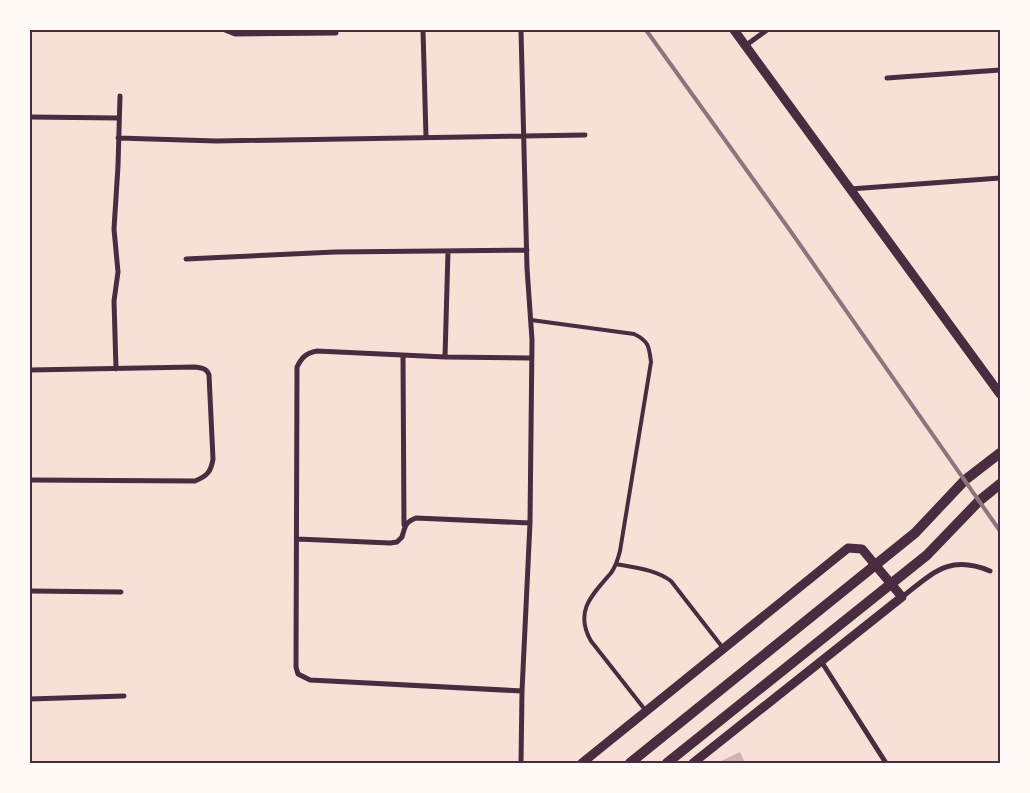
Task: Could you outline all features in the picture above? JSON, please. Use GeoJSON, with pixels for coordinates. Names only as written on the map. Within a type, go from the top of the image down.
{"type":"FeatureCollection","features":[{"type":"Feature","properties":{"kind":"main road"},"geometry":{"type":"LineString","coordinates":[[630,763],[915,533],[965,480],[1000,453]]}},
{"type":"Feature","properties":{"kind":"main road"},"geometry":{"type":"LineString","coordinates":[[667,763],[927,555],[979,501],[1000,484]]}},
{"type":"Feature","properties":{"kind":"street"},"geometry":{"type":"LineString","coordinates":[[225,30],[235,34],[336,32]]}},
{"type":"Feature","properties":{"kind":"street"},"geometry":{"type":"LineString","coordinates":[[423,30],[426,137]]}},
{"type":"Feature","properties":{"kind":"street"},"geometry":{"type":"LineString","coordinates":[[521,30],[523,136],[531,320],[530,523],[522,691],[521,763]]}},
{"type":"Feature","properties":{"kind":"street"},"geometry":{"type":"LineString","coordinates":[[734,30],[1000,394]]}},
{"type":"Feature","properties":{"kind":"street"},"geometry":{"type":"LineString","coordinates":[[746,46],[767,30]]}},
{"type":"Feature","properties":{"kind":"street"},"geometry":{"type":"LineString","coordinates":[[887,78],[1000,70]]}},
{"type":"Feature","properties":{"kind":"street"},"geometry":{"type":"LineString","coordinates":[[116,369],[114,301],[118,272],[114,229],[120,96]]}},
{"type":"Feature","properties":{"kind":"street"},"geometry":{"type":"LineString","coordinates":[[30,117],[119,118]]}},
{"type":"Feature","properties":{"kind":"street"},"geometry":{"type":"LineString","coordinates":[[118,138],[216,141],[585,135]]}},
{"type":"Feature","properties":{"kind":"street"},"geometry":{"type":"LineString","coordinates":[[850,189],[1000,178]]}},
{"type":"Feature","properties":{"kind":"street"},"geometry":{"type":"LineString","coordinates":[[186,259],[335,252],[527,250]]}},
{"type":"Feature","properties":{"kind":"street"},"geometry":{"type":"LineString","coordinates":[[445,357],[448,251]]}},
{"type":"Feature","properties":{"kind":"street"},"geometry":{"type":"LineString","coordinates":[[522,691],[310,680],[298,674],[296,667],[297,367],[302,358],[308,353],[317,351],[403,356],[531,358]]}},
{"type":"Feature","properties":{"kind":"street"},"geometry":{"type":"LineString","coordinates":[[297,539],[390,543],[397,542],[402,537],[404,525],[403,356]]}},
{"type":"Feature","properties":{"kind":"street"},"geometry":{"type":"LineString","coordinates":[[30,370],[204,368],[208,372],[213,459],[210,472],[204,477],[195,480],[30,480]]}},
{"type":"Feature","properties":{"kind":"street"},"geometry":{"type":"LineString","coordinates":[[404,525],[409,520],[416,518],[530,523]]}},
{"type":"Feature","properties":{"kind":"street"},"geometry":{"type":"LineString","coordinates":[[582,763],[848,548],[862,548],[902,597]]}},
{"type":"Feature","properties":{"kind":"street"},"geometry":{"type":"LineString","coordinates":[[693,763],[937,570],[962,564],[977,566],[990,571]]}},
{"type":"Feature","properties":{"kind":"street"},"geometry":{"type":"LineString","coordinates":[[30,591],[120,592]]}},
{"type":"Feature","properties":{"kind":"street"},"geometry":{"type":"LineString","coordinates":[[821,660],[886,763]]}},
{"type":"Feature","properties":{"kind":"street"},"geometry":{"type":"LineString","coordinates":[[30,699],[124,696]]}},
{"type":"Feature","properties":{"kind":"lane"},"geometry":{"type":"LineString","coordinates":[[531,320],[634,334],[645,339],[649,348],[651,362],[620,551],[616,564],[588,602],[583,622],[591,642],[646,711]]}},
{"type":"Feature","properties":{"kind":"lane"},"geometry":{"type":"LineString","coordinates":[[616,564],[654,572],[671,581],[723,648]]}},
{"type":"Feature","properties":{"kind":"building"},"geometry":{"type":"Polygon","coordinates":[[[740,752],[745,763],[717,763],[740,752]]]}},
{"type":"Feature","properties":{"kind":"railway"},"geometry":{"type":"LineString","coordinates":[[646,30],[789,229],[1000,531]]}}]}
